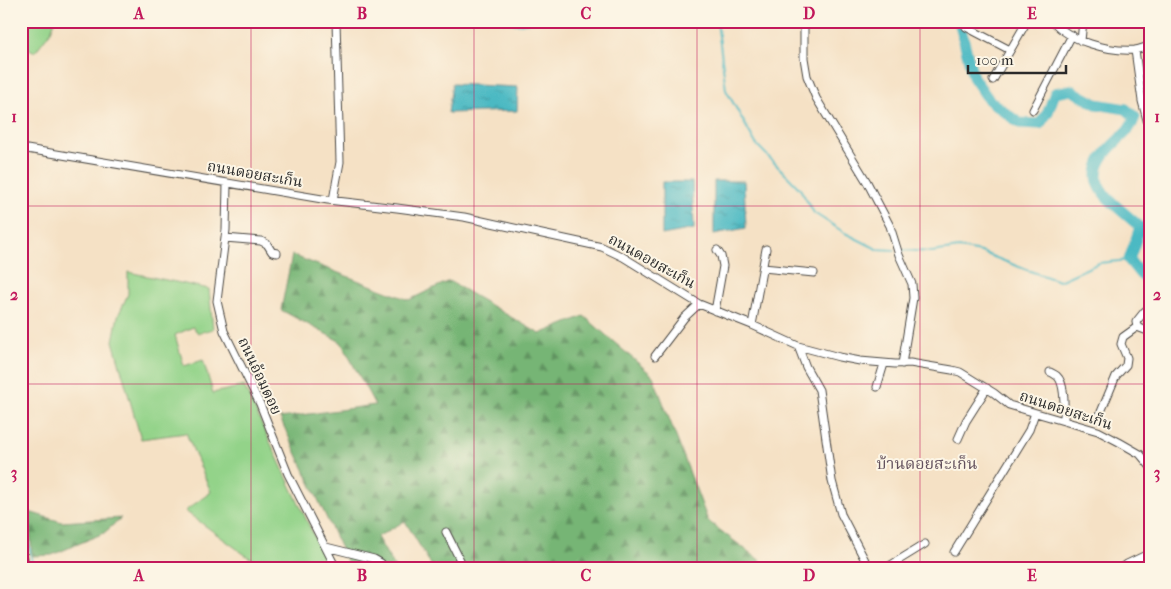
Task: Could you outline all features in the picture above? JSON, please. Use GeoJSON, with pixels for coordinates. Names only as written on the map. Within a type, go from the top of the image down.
{"type":"FeatureCollection","features":[{"type":"Feature","properties":{"kind":"main road"},"geometry":{"type":"LineString","coordinates":[[21,538],[24,568]]}},
{"type":"Feature","properties":{"kind":"street"},"geometry":{"type":"LineString","coordinates":[[333,200],[340,162],[336,21]]}},
{"type":"Feature","properties":{"kind":"street"},"geometry":{"type":"LineString","coordinates":[[804,21],[804,58],[807,76],[816,98],[867,182],[890,226],[899,255],[912,284],[913,298],[902,364]]}},
{"type":"Feature","properties":{"kind":"street"},"geometry":{"type":"LineString","coordinates":[[993,80],[1026,23],[1029,21]]}},
{"type":"Feature","properties":{"kind":"street"},"geometry":{"type":"LineString","coordinates":[[1053,21],[1057,27],[1081,41],[1110,49],[1135,50],[1150,46]]}},
{"type":"Feature","properties":{"kind":"street"},"geometry":{"type":"LineString","coordinates":[[1081,41],[1083,21]]}},
{"type":"Feature","properties":{"kind":"street"},"geometry":{"type":"LineString","coordinates":[[966,27],[1010,50]]}},
{"type":"Feature","properties":{"kind":"street"},"geometry":{"type":"LineString","coordinates":[[1033,110],[1072,35]]}},
{"type":"Feature","properties":{"kind":"street"},"geometry":{"type":"LineString","coordinates":[[1135,50],[1142,101],[1150,131]]}},
{"type":"Feature","properties":{"kind":"street","name":"ถนนดอยสะเก็น"},"geometry":{"type":"LineString","coordinates":[[21,148],[227,184],[464,217],[602,247],[622,257],[699,304],[798,346],[860,361],[884,364],[910,363],[960,372],[987,388],[1009,405],[1098,432],[1140,454],[1150,466]]}},
{"type":"Feature","properties":{"kind":"street","name":"ถนนอ้อมดอย"},"geometry":{"type":"LineString","coordinates":[[227,184],[225,238],[217,301],[224,331],[260,404],[288,474],[336,568]]}},
{"type":"Feature","properties":{"kind":"street"},"geometry":{"type":"LineString","coordinates":[[225,238],[265,242],[272,252],[277,253]]}},
{"type":"Feature","properties":{"kind":"street"},"geometry":{"type":"LineString","coordinates":[[752,325],[766,248]]}},
{"type":"Feature","properties":{"kind":"street"},"geometry":{"type":"LineString","coordinates":[[716,310],[723,266],[721,256],[717,250]]}},
{"type":"Feature","properties":{"kind":"street"},"geometry":{"type":"LineString","coordinates":[[762,268],[814,273]]}},
{"type":"Feature","properties":{"kind":"street"},"geometry":{"type":"LineString","coordinates":[[654,356],[684,318],[699,304]]}},
{"type":"Feature","properties":{"kind":"street"},"geometry":{"type":"LineString","coordinates":[[1137,327],[1136,322],[1150,307]]}},
{"type":"Feature","properties":{"kind":"street"},"geometry":{"type":"LineString","coordinates":[[1137,327],[1145,330],[1150,329]]}},
{"type":"Feature","properties":{"kind":"street"},"geometry":{"type":"LineString","coordinates":[[1098,419],[1116,376],[1126,365],[1127,358],[1121,344],[1123,337],[1137,327]]}},
{"type":"Feature","properties":{"kind":"street"},"geometry":{"type":"LineString","coordinates":[[798,346],[818,390],[832,481],[842,514],[869,568]]}},
{"type":"Feature","properties":{"kind":"street"},"geometry":{"type":"LineString","coordinates":[[877,388],[884,364]]}},
{"type":"Feature","properties":{"kind":"street"},"geometry":{"type":"LineString","coordinates":[[1050,372],[1057,376],[1061,382],[1064,398],[1064,421]]}},
{"type":"Feature","properties":{"kind":"street"},"geometry":{"type":"LineString","coordinates":[[958,439],[966,421],[987,388]]}},
{"type":"Feature","properties":{"kind":"street"},"geometry":{"type":"LineString","coordinates":[[954,552],[1028,430],[1035,413]]}},
{"type":"Feature","properties":{"kind":"street"},"geometry":{"type":"LineString","coordinates":[[446,532],[462,568]]}},
{"type":"Feature","properties":{"kind":"street"},"geometry":{"type":"LineString","coordinates":[[886,568],[925,544]]}},
{"type":"Feature","properties":{"kind":"street"},"geometry":{"type":"LineString","coordinates":[[326,547],[374,559],[381,563],[383,568]]}},
{"type":"Feature","properties":{"kind":"street"},"geometry":{"type":"LineString","coordinates":[[1122,568],[1146,555],[1150,548]]}},
{"type":"Feature","properties":{"kind":"green space"},"geometry":{"type":"Polygon","coordinates":[[[21,21],[55,21],[51,31],[35,52],[21,45],[21,21]]]}},
{"type":"Feature","properties":{"kind":"green space"},"geometry":{"type":"Polygon","coordinates":[[[292,255],[409,300],[449,281],[540,334],[584,316],[653,376],[708,521],[770,568],[433,568],[405,521],[377,537],[395,568],[350,568],[280,418],[375,405],[341,342],[281,310],[292,255]]]}},
{"type":"Feature","properties":{"kind":"green space"},"geometry":{"type":"Polygon","coordinates":[[[128,272],[209,289],[213,329],[198,333],[193,327],[175,335],[184,366],[203,360],[213,393],[244,386],[329,568],[275,568],[248,557],[185,511],[211,492],[186,433],[141,439],[113,341],[118,316],[128,294],[128,272]]]}},
{"type":"Feature","properties":{"kind":"green space"},"geometry":{"type":"Polygon","coordinates":[[[29,512],[62,522],[121,518],[104,533],[52,555],[32,556],[29,512]]]}},
{"type":"Feature","properties":{"kind":"water"},"geometry":{"type":"Polygon","coordinates":[[[452,84],[518,87],[517,111],[448,113],[452,84]]]}},
{"type":"Feature","properties":{"kind":"water"},"geometry":{"type":"Polygon","coordinates":[[[714,181],[744,181],[746,228],[714,234],[714,181]]]}},
{"type":"Feature","properties":{"kind":"water"},"geometry":{"type":"Polygon","coordinates":[[[662,182],[692,182],[694,229],[662,235],[662,182]]]}},
{"type":"Feature","properties":{"kind":"waterway"},"geometry":{"type":"LineString","coordinates":[[501,21],[518,24],[537,21]]}},
{"type":"Feature","properties":{"kind":"waterway"},"geometry":{"type":"LineString","coordinates":[[717,21],[726,90],[756,144],[800,189],[814,213],[845,233],[877,249],[895,250]]}},
{"type":"Feature","properties":{"kind":"waterway"},"geometry":{"type":"LineString","coordinates":[[959,21],[973,77],[989,100],[1019,123],[1040,124],[1048,112],[1055,93],[1071,90],[1096,104],[1126,109],[1135,117],[1129,129],[1103,158],[1097,170],[1098,181],[1109,200],[1140,227],[1129,260],[1141,275],[1150,281]]}},
{"type":"Feature","properties":{"kind":"waterway"},"geometry":{"type":"LineString","coordinates":[[900,250],[932,252],[959,248],[981,252],[1059,281],[1099,263],[1129,260]]}},
{"type":"Feature","properties":{"kind":"waterway"},"geometry":{"type":"LineString","coordinates":[[21,471],[26,531],[33,568]]}},
{"type":"Feature","properties":{"kind":"district","name":"บ้านดอยสะเก็น"},"geometry":{"type":"Point","coordinates":[927,463]}}]}
